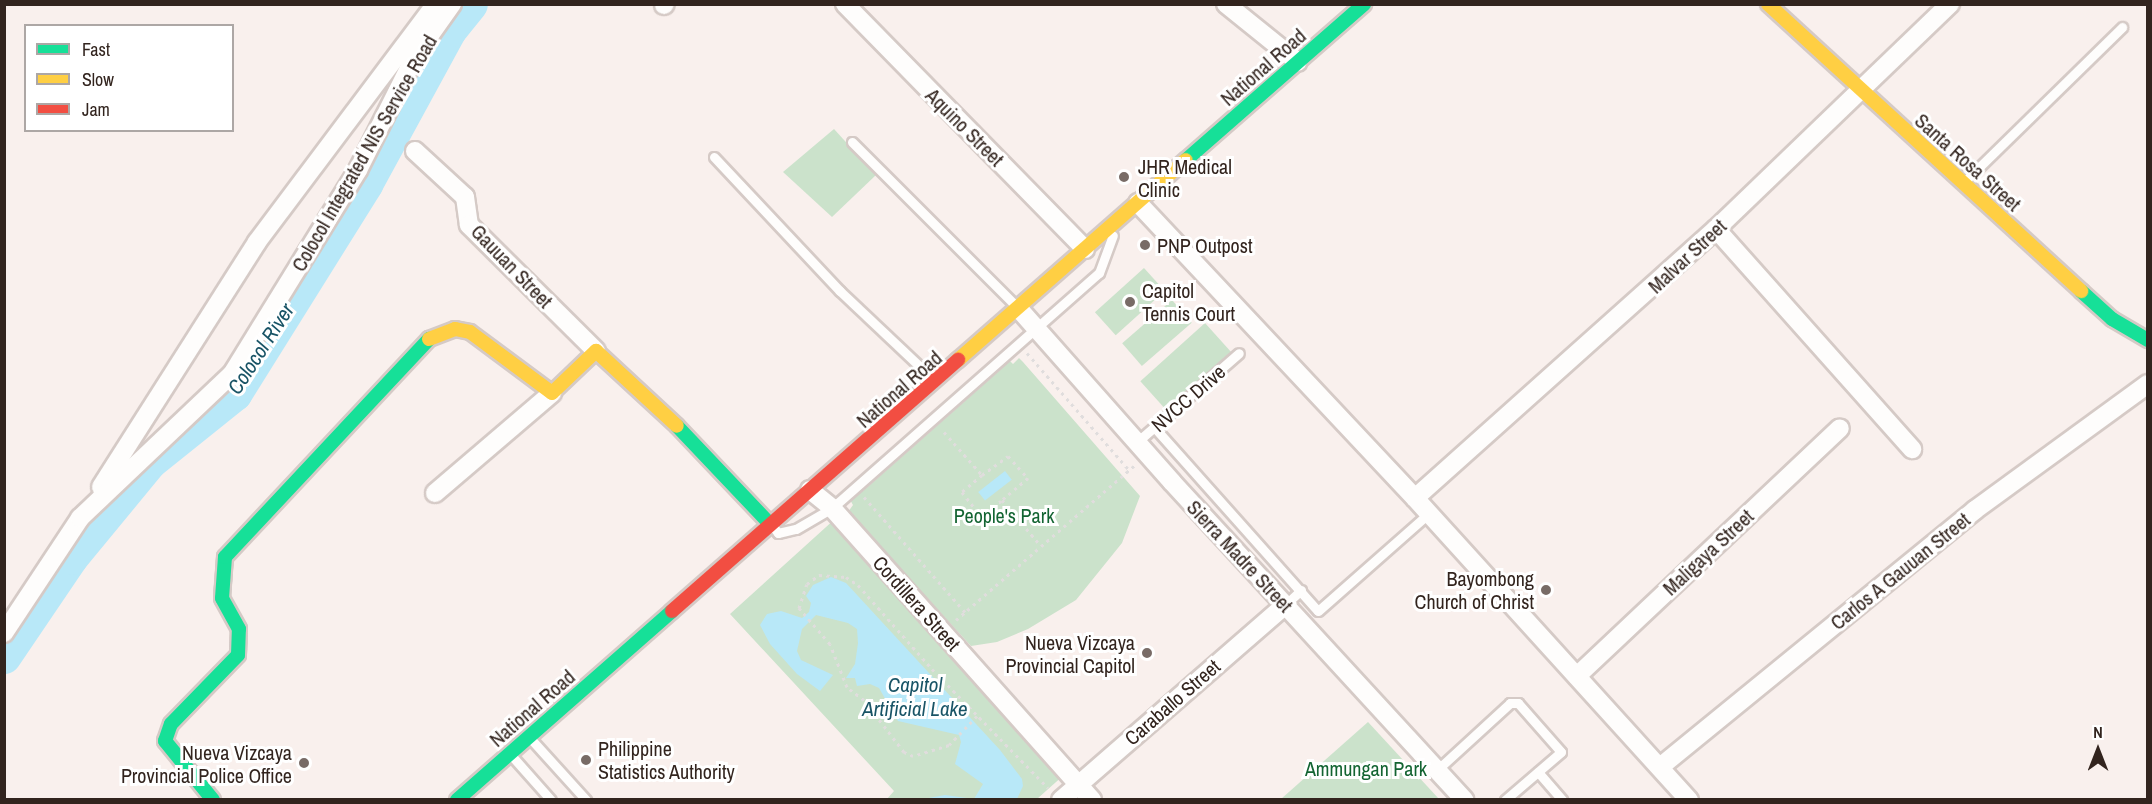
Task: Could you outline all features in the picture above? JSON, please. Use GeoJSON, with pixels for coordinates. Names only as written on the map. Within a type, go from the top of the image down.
{"type":"FeatureCollection","features":[{"type":"Feature","properties":{"kind":"street"},"geometry":{"type":"LineString","coordinates":[[80,518],[257,242],[436,4]]}},
{"type":"Feature","properties":{"kind":"street","name":"Colocol Integrated NIS Service Road"},"geometry":{"type":"LineString","coordinates":[[4,633],[80,518],[232,374],[358,170],[415,56],[452,4]]}},
{"type":"Feature","properties":{"kind":"street","name":"Aquino Street"},"geometry":{"type":"LineString","coordinates":[[845,4],[1084,249]]}},
{"type":"Feature","properties":{"kind":"street"},"geometry":{"type":"LineString","coordinates":[[1226,4],[1298,62]]}},
{"type":"Feature","properties":{"kind":"street","name":"Santa Rosa Street"},"geometry":{"type":"LineString","coordinates":[[1768,4],[2112,319],[2148,340]]}},
{"type":"Feature","properties":{"kind":"street","name":"Malvar Street"},"geometry":{"type":"LineString","coordinates":[[1416,498],[1716,230],[1859,89],[1950,4]]}},
{"type":"Feature","properties":{"kind":"street","name":"National Road"},"geometry":{"type":"LineString","coordinates":[[457,800],[769,522],[810,490],[1019,309],[1359,6]]}},
{"type":"Feature","properties":{"kind":"street","name":"Gauuan Street"},"geometry":{"type":"LineString","coordinates":[[414,151],[465,196],[469,225],[596,351],[643,391],[769,522]]}},
{"type":"Feature","properties":{"kind":"street"},"geometry":{"type":"LineString","coordinates":[[1138,203],[1416,498],[1689,800]]}},
{"type":"Feature","properties":{"kind":"street"},"geometry":{"type":"LineString","coordinates":[[1716,230],[1912,449]]}},
{"type":"Feature","properties":{"kind":"street","name":"Sierra Madre Street"},"geometry":{"type":"LineString","coordinates":[[1019,309],[1172,482],[1464,800]]}},
{"type":"Feature","properties":{"kind":"street"},"geometry":{"type":"LineString","coordinates":[[213,800],[165,741],[171,724],[238,655],[238,629],[222,598],[220,573],[225,557],[424,342],[440,332],[463,329],[493,346],[552,393]]}},
{"type":"Feature","properties":{"kind":"street"},"geometry":{"type":"LineString","coordinates":[[435,493],[552,393],[596,351]]}},
{"type":"Feature","properties":{"kind":"street","name":"Carlos A Gauuan Street"},"geometry":{"type":"LineString","coordinates":[[1660,767],[1975,510],[2148,384]]}},
{"type":"Feature","properties":{"kind":"street","name":"Maligaya Street"},"geometry":{"type":"LineString","coordinates":[[1577,676],[1840,428]]}},
{"type":"Feature","properties":{"kind":"street","name":"Cordillera Street"},"geometry":{"type":"LineString","coordinates":[[810,490],[832,508],[1092,800]]}},
{"type":"Feature","properties":{"kind":"street","name":"Caraballo Street"},"geometry":{"type":"LineString","coordinates":[[1056,795],[1078,784],[1285,604]]}},
{"type":"Feature","properties":{"kind":"street"},"geometry":{"type":"LineString","coordinates":[[470,788],[481,800]]}},
{"type":"Feature","properties":{"kind":"lane"},"geometry":{"type":"LineString","coordinates":[[1963,183],[2122,27]]}},
{"type":"Feature","properties":{"kind":"lane"},"geometry":{"type":"LineString","coordinates":[[852,142],[1019,309]]}},
{"type":"Feature","properties":{"kind":"lane"},"geometry":{"type":"LineString","coordinates":[[714,157],[840,291],[936,382]]}},
{"type":"Feature","properties":{"kind":"lane"},"geometry":{"type":"LineString","coordinates":[[769,522],[778,533],[796,529],[832,508],[1099,273],[1108,257],[1117,222]]}},
{"type":"Feature","properties":{"kind":"lane","name":"NVCC Drive"},"geometry":{"type":"LineString","coordinates":[[1142,448],[1154,427],[1239,353]]}},
{"type":"Feature","properties":{"kind":"lane"},"geometry":{"type":"LineString","coordinates":[[1154,427],[1318,611],[1429,513]]}},
{"type":"Feature","properties":{"kind":"lane"},"geometry":{"type":"LineString","coordinates":[[1285,604],[1301,590]]}},
{"type":"Feature","properties":{"kind":"lane"},"geometry":{"type":"LineString","coordinates":[[1437,770],[1514,702],[1561,752],[1505,800]]}},
{"type":"Feature","properties":{"kind":"lane"},"geometry":{"type":"LineString","coordinates":[[528,737],[585,800]]}},
{"type":"Feature","properties":{"kind":"lane"},"geometry":{"type":"LineString","coordinates":[[509,754],[551,800]]}},
{"type":"Feature","properties":{"kind":"lane"},"geometry":{"type":"LineString","coordinates":[[1538,772],[1562,800]]}},
{"type":"Feature","properties":{"kind":"path"},"geometry":{"type":"LineString","coordinates":[[1023,349],[1129,470]]}},
{"type":"Feature","properties":{"kind":"path"},"geometry":{"type":"LineString","coordinates":[[944,432],[982,475]]}},
{"type":"Feature","properties":{"kind":"path"},"geometry":{"type":"LineString","coordinates":[[943,632],[1129,470],[1142,448]]}},
{"type":"Feature","properties":{"kind":"path"},"geometry":{"type":"LineString","coordinates":[[1008,456],[1028,478],[1002,500],[981,516],[962,492],[1008,456]]}},
{"type":"Feature","properties":{"kind":"path"},"geometry":{"type":"LineString","coordinates":[[860,490],[965,612]]}},
{"type":"Feature","properties":{"kind":"path"},"geometry":{"type":"LineString","coordinates":[[1002,500],[1041,546]]}},
{"type":"Feature","properties":{"kind":"path"},"geometry":{"type":"LineString","coordinates":[[977,716],[949,745],[913,756],[904,752],[864,700],[847,687],[830,644],[799,608],[800,596],[807,584],[819,575],[846,577],[858,585],[977,716],[1056,795]]}},
{"type":"Feature","properties":{"kind":"green space"},"geometry":{"type":"Polygon","coordinates":[[[834,129],[876,175],[832,217],[783,172],[834,129]]]}},
{"type":"Feature","properties":{"kind":"green space","name":"Capitol Tennis Court"},"geometry":{"type":"Polygon","coordinates":[[[1144,268],[1165,291],[1116,335],[1095,312],[1144,268]]]}},
{"type":"Feature","properties":{"kind":"green space","name":"Capitol Tennis Court"},"geometry":{"type":"Polygon","coordinates":[[[1172,300],[1192,323],[1142,366],[1122,343],[1172,300]]]}},
{"type":"Feature","properties":{"kind":"green space"},"geometry":{"type":"Polygon","coordinates":[[[1205,323],[1234,355],[1169,413],[1140,381],[1205,323]]]}},
{"type":"Feature","properties":{"kind":"green space","name":"People's Park"},"geometry":{"type":"Polygon","coordinates":[[[1007,358],[1013,364],[1019,358],[1023,362],[1140,496],[1122,543],[1076,600],[1028,629],[997,642],[971,646],[848,512],[853,505],[849,498],[859,488],[863,491],[1000,370],[997,366],[1007,358]]]}},
{"type":"Feature","properties":{"kind":"green space"},"geometry":{"type":"Polygon","coordinates":[[[836,518],[1065,774],[1037,799],[887,799],[894,791],[730,614],[836,518]]]}},
{"type":"Feature","properties":{"kind":"green space","name":"Ammungan Park"},"geometry":{"type":"Polygon","coordinates":[[[1368,722],[1439,799],[1281,799],[1368,722]]]}},
{"type":"Feature","properties":{"kind":"water"},"geometry":{"type":"Polygon","coordinates":[[[1005,471],[1012,480],[985,501],[978,492],[1005,471]]]}},
{"type":"Feature","properties":{"kind":"water","name":"Capitol Artificial Lake"},"geometry":{"type":"Polygon","coordinates":[[[831,577],[846,583],[1000,750],[1022,779],[1023,786],[1017,799],[974,799],[983,784],[955,764],[961,742],[959,735],[898,721],[879,688],[870,684],[857,686],[855,678],[846,678],[855,664],[858,643],[857,629],[848,623],[816,615],[802,629],[797,651],[801,660],[833,675],[820,691],[797,674],[770,644],[760,625],[767,614],[781,611],[802,618],[809,612],[811,603],[806,596],[813,585],[831,577]]]}},
{"type":"Feature","properties":{"kind":"water"},"geometry":{"type":"Polygon","coordinates":[[[945,795],[974,799],[923,799],[945,795]]]}},
{"type":"Feature","properties":{"kind":"waterway","name":"Colocol River"},"geometry":{"type":"LineString","coordinates":[[4,657],[71,558],[150,462],[235,394],[366,184],[450,30],[471,4]]}},
{"type":"Feature","properties":{"kind":"traffic: fast"},"geometry":{"type":"LineString","coordinates":[[1186,160],[1364,4]]}},
{"type":"Feature","properties":{"kind":"traffic: fast"},"geometry":{"type":"LineString","coordinates":[[2081,291],[2112,319],[2148,340]]}},
{"type":"Feature","properties":{"kind":"traffic: fast"},"geometry":{"type":"LineString","coordinates":[[213,800],[165,741],[171,724],[238,655],[239,629],[222,598],[225,557],[429,339]]}},
{"type":"Feature","properties":{"kind":"traffic: fast"},"geometry":{"type":"LineString","coordinates":[[677,426],[769,523]]}},
{"type":"Feature","properties":{"kind":"traffic: fast"},"geometry":{"type":"LineString","coordinates":[[457,800],[672,611]]}},
{"type":"Feature","properties":{"kind":"traffic: slow"},"geometry":{"type":"LineString","coordinates":[[1768,4],[2081,291]]}},
{"type":"Feature","properties":{"kind":"traffic: slow"},"geometry":{"type":"LineString","coordinates":[[958,360],[1186,160]]}},
{"type":"Feature","properties":{"kind":"traffic: slow"},"geometry":{"type":"LineString","coordinates":[[429,339],[455,329],[470,332],[552,393],[596,351],[677,426]]}},
{"type":"Feature","properties":{"kind":"traffic: jam"},"geometry":{"type":"LineString","coordinates":[[672,611],[958,360]]}},
{"type":"Feature","properties":{"kind":"place","name":"JHR Medical Clinic"},"geometry":{"type":"Point","coordinates":[1124,177]}},
{"type":"Feature","properties":{"kind":"place","name":"PNP Outpost"},"geometry":{"type":"Point","coordinates":[1145,245]}},
{"type":"Feature","properties":{"kind":"place","name":"Capitol Tennis Court"},"geometry":{"type":"Point","coordinates":[1130,302]}},
{"type":"Feature","properties":{"kind":"place","name":"Bayombong Church of Christ"},"geometry":{"type":"Point","coordinates":[1546,590]}},
{"type":"Feature","properties":{"kind":"place","name":"Nueva Vizcaya Provincial Capitol"},"geometry":{"type":"Point","coordinates":[1147,653]}},
{"type":"Feature","properties":{"kind":"place","name":"Philippine Statistics Authority"},"geometry":{"type":"Point","coordinates":[586,760]}},
{"type":"Feature","properties":{"kind":"place","name":"Nueva Vizcaya Provincial Police Office"},"geometry":{"type":"Point","coordinates":[304,763]}}]}
